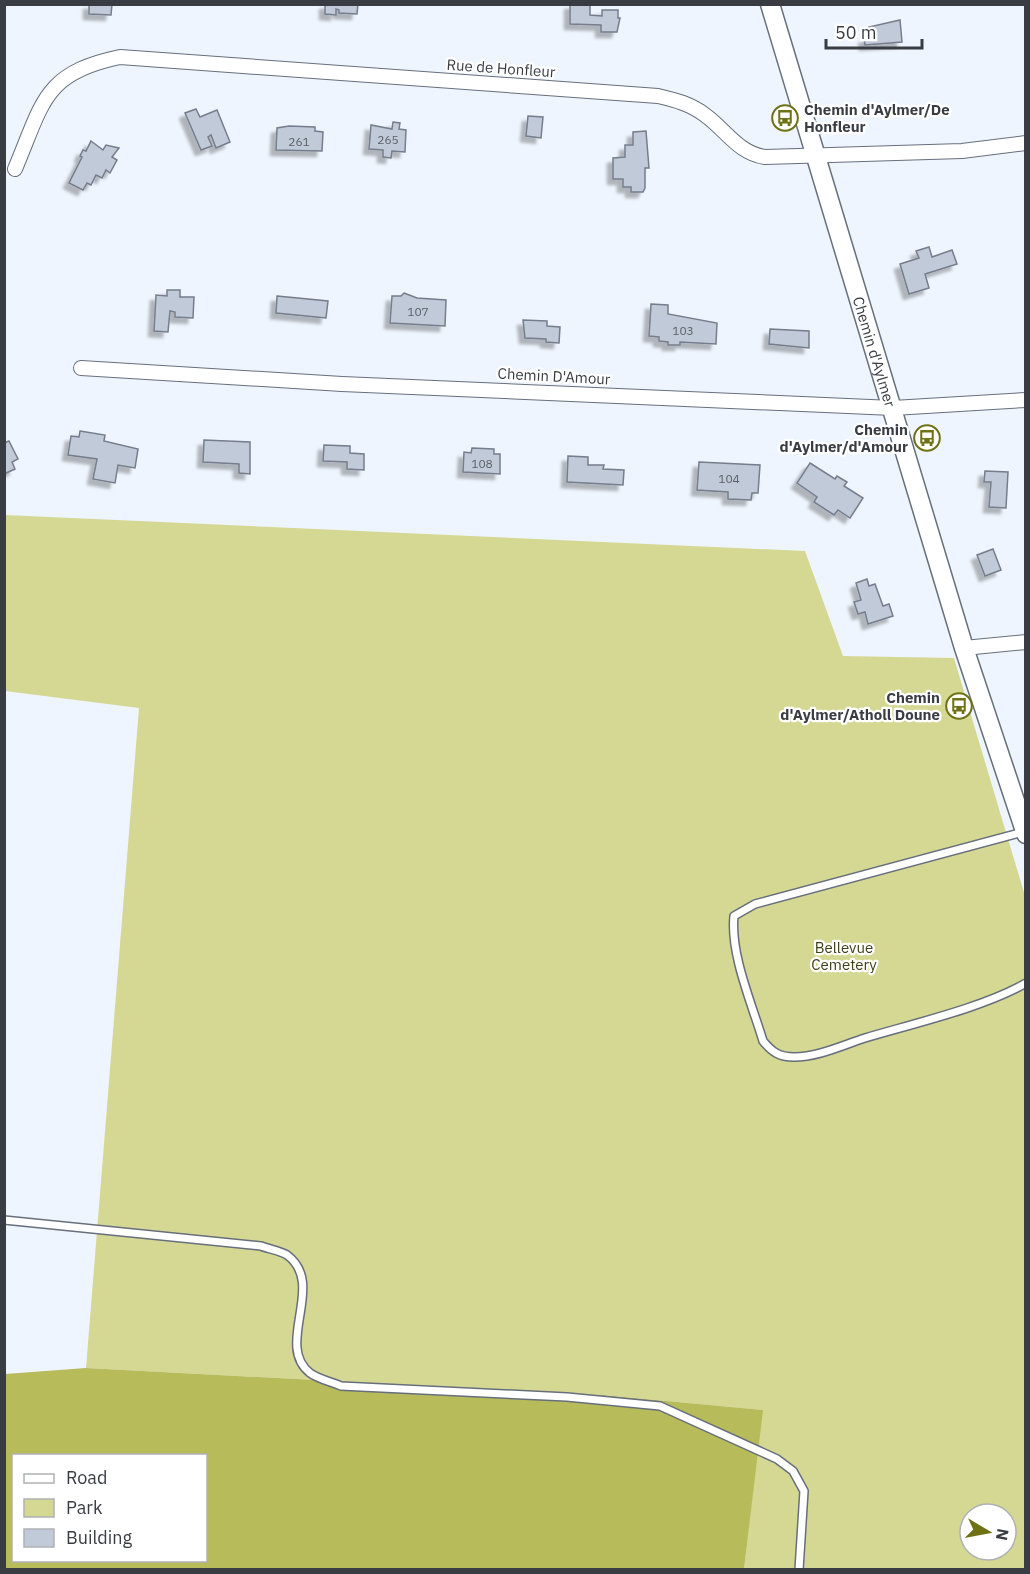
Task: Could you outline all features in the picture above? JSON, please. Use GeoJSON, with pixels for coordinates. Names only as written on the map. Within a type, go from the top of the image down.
{"type":"FeatureCollection","features":[{"type":"Feature","properties":{"kind":"main road","name":"Chemin d'Aylmer"},"geometry":{"type":"LineString","coordinates":[[770,4],[818,156],[964,648],[1025,833]]}},
{"type":"Feature","properties":{"kind":"street","name":"Rue de Honfleur"},"geometry":{"type":"LineString","coordinates":[[15,169],[43,105],[57,83],[76,69],[120,57],[658,96],[691,106],[706,115],[742,150],[755,156],[962,151],[1026,143]]}},
{"type":"Feature","properties":{"kind":"street","name":"Chemin D'Amour"},"geometry":{"type":"LineString","coordinates":[[81,368],[342,384],[893,408],[1026,400]]}},
{"type":"Feature","properties":{"kind":"street"},"geometry":{"type":"LineString","coordinates":[[964,648],[1026,642]]}},
{"type":"Feature","properties":{"kind":"lane"},"geometry":{"type":"LineString","coordinates":[[1025,833],[755,904],[734,916],[733,928],[735,947],[763,1041],[772,1052],[782,1056],[812,1054],[945,1013],[1015,989],[1026,983]]}},
{"type":"Feature","properties":{"kind":"lane"},"geometry":{"type":"LineString","coordinates":[[4,1220],[261,1246],[287,1255],[301,1270],[304,1295],[296,1330],[301,1359],[310,1373],[341,1386],[567,1397],[660,1406],[695,1421],[777,1459],[793,1471],[804,1491],[805,1513],[799,1569]]}},
{"type":"Feature","properties":{"kind":"green space","name":"Bellevue Cemetery"},"geometry":{"type":"Polygon","coordinates":[[[5,515],[805,551],[843,656],[954,658],[1025,896],[1025,1569],[744,1569],[762,1410],[602,1395],[86,1368],[139,708],[5,691],[5,515]]]}},
{"type":"Feature","properties":{"kind":"green space"},"geometry":{"type":"Polygon","coordinates":[[[86,1368],[602,1395],[763,1410],[744,1569],[5,1570],[5,1374],[86,1368]]]}},
{"type":"Feature","properties":{"kind":"building"},"geometry":{"type":"Polygon","coordinates":[[[89,4],[112,4],[111,15],[89,14],[89,4]]]}},
{"type":"Feature","properties":{"kind":"building"},"geometry":{"type":"Polygon","coordinates":[[[325,4],[358,4],[357,14],[339,13],[336,9],[336,15],[325,14],[325,4]]]}},
{"type":"Feature","properties":{"kind":"building"},"geometry":{"type":"Polygon","coordinates":[[[570,4],[590,4],[590,15],[602,16],[602,10],[618,10],[618,18],[620,18],[617,32],[601,32],[601,25],[570,24],[570,4]]]}},
{"type":"Feature","properties":{"kind":"building"},"geometry":{"type":"Polygon","coordinates":[[[900,20],[902,42],[865,45],[864,38],[870,37],[869,27],[900,20]]]}},
{"type":"Feature","properties":{"kind":"building"},"geometry":{"type":"Polygon","coordinates":[[[196,109],[200,117],[217,110],[230,142],[216,148],[211,135],[208,137],[212,146],[201,150],[185,113],[196,109]]]}},
{"type":"Feature","properties":{"kind":"building"},"geometry":{"type":"Polygon","coordinates":[[[528,116],[543,117],[541,138],[526,136],[528,116]]]}},
{"type":"Feature","properties":{"kind":"building"},"geometry":{"type":"Polygon","coordinates":[[[393,122],[400,123],[399,129],[406,130],[405,152],[392,151],[391,158],[383,157],[383,150],[369,149],[371,125],[392,129],[393,122]]]}},
{"type":"Feature","properties":{"kind":"building"},"geometry":{"type":"Polygon","coordinates":[[[315,127],[315,131],[323,132],[322,151],[276,150],[277,128],[315,127]]]}},
{"type":"Feature","properties":{"kind":"building"},"geometry":{"type":"Polygon","coordinates":[[[646,131],[649,168],[645,168],[645,188],[643,192],[631,192],[631,187],[623,187],[623,179],[613,179],[613,158],[625,157],[625,145],[633,145],[633,132],[646,131]]]}},
{"type":"Feature","properties":{"kind":"building"},"geometry":{"type":"Polygon","coordinates":[[[91,141],[103,150],[106,145],[119,148],[112,157],[117,160],[110,173],[106,170],[102,178],[96,175],[91,185],[87,183],[83,190],[69,183],[82,157],[80,156],[83,150],[86,151],[91,141]]]}},
{"type":"Feature","properties":{"kind":"building"},"geometry":{"type":"Polygon","coordinates":[[[929,247],[932,257],[952,250],[957,264],[925,274],[929,288],[909,294],[900,264],[919,258],[916,251],[929,247]]]}},
{"type":"Feature","properties":{"kind":"building"},"geometry":{"type":"Polygon","coordinates":[[[167,290],[180,290],[180,297],[194,297],[193,318],[175,317],[175,312],[170,311],[168,332],[154,331],[156,295],[167,296],[167,290]]]}},
{"type":"Feature","properties":{"kind":"building"},"geometry":{"type":"Polygon","coordinates":[[[404,293],[417,298],[446,300],[445,326],[390,323],[392,296],[401,296],[404,293]]]}},
{"type":"Feature","properties":{"kind":"building"},"geometry":{"type":"Polygon","coordinates":[[[277,296],[328,301],[326,318],[276,313],[277,296]]]}},
{"type":"Feature","properties":{"kind":"building"},"geometry":{"type":"Polygon","coordinates":[[[651,304],[668,305],[668,314],[717,323],[716,344],[680,342],[680,345],[668,345],[668,342],[659,341],[659,337],[649,336],[651,304]]]}},
{"type":"Feature","properties":{"kind":"building"},"geometry":{"type":"Polygon","coordinates":[[[523,320],[547,321],[547,326],[560,327],[559,343],[546,342],[546,339],[525,338],[523,320]]]}},
{"type":"Feature","properties":{"kind":"building"},"geometry":{"type":"Polygon","coordinates":[[[770,329],[809,331],[809,348],[769,344],[770,329]]]}},
{"type":"Feature","properties":{"kind":"building"},"geometry":{"type":"Polygon","coordinates":[[[80,431],[105,435],[104,441],[138,449],[135,468],[118,465],[115,483],[93,479],[97,459],[68,455],[71,436],[79,437],[80,431]]]}},
{"type":"Feature","properties":{"kind":"building"},"geometry":{"type":"Polygon","coordinates":[[[204,440],[250,442],[250,474],[239,473],[239,464],[203,462],[204,440]]]}},
{"type":"Feature","properties":{"kind":"building"},"geometry":{"type":"Polygon","coordinates":[[[9,441],[18,459],[12,462],[15,469],[4,474],[4,443],[9,441]]]}},
{"type":"Feature","properties":{"kind":"building"},"geometry":{"type":"Polygon","coordinates":[[[324,445],[350,446],[350,453],[364,454],[364,470],[347,469],[347,462],[323,461],[324,445]]]}},
{"type":"Feature","properties":{"kind":"building"},"geometry":{"type":"Polygon","coordinates":[[[472,448],[494,449],[494,454],[500,454],[500,474],[463,472],[464,452],[471,453],[472,448]]]}},
{"type":"Feature","properties":{"kind":"building"},"geometry":{"type":"Polygon","coordinates":[[[568,456],[588,457],[588,465],[604,465],[603,469],[624,470],[623,485],[567,482],[568,456]]]}},
{"type":"Feature","properties":{"kind":"building"},"geometry":{"type":"Polygon","coordinates":[[[699,462],[760,465],[758,493],[752,493],[751,500],[728,499],[728,492],[697,490],[699,462]]]}},
{"type":"Feature","properties":{"kind":"building"},"geometry":{"type":"Polygon","coordinates":[[[810,463],[835,479],[837,476],[847,482],[844,486],[863,498],[850,518],[838,510],[834,515],[814,502],[817,497],[797,483],[810,463]]]}},
{"type":"Feature","properties":{"kind":"building"},"geometry":{"type":"Polygon","coordinates":[[[985,471],[1008,472],[1006,508],[989,507],[991,482],[984,482],[985,471]]]}},
{"type":"Feature","properties":{"kind":"building"},"geometry":{"type":"Polygon","coordinates":[[[993,549],[1001,570],[985,576],[977,555],[993,549]]]}},
{"type":"Feature","properties":{"kind":"building"},"geometry":{"type":"Polygon","coordinates":[[[867,579],[869,586],[875,584],[883,606],[889,604],[893,616],[868,624],[865,612],[858,614],[854,602],[861,600],[856,583],[867,579]]]}},
{"type":"Feature","properties":{"kind":"place","name":"Chemin d'Aylmer/De Honfleur"},"geometry":{"type":"Point","coordinates":[785,118]}},
{"type":"Feature","properties":{"kind":"place","name":"Chemin d'Aylmer/d'Amour"},"geometry":{"type":"Point","coordinates":[927,438]}},
{"type":"Feature","properties":{"kind":"place","name":"Chemin d'Aylmer/Atholl Doune"},"geometry":{"type":"Point","coordinates":[959,706]}}]}
